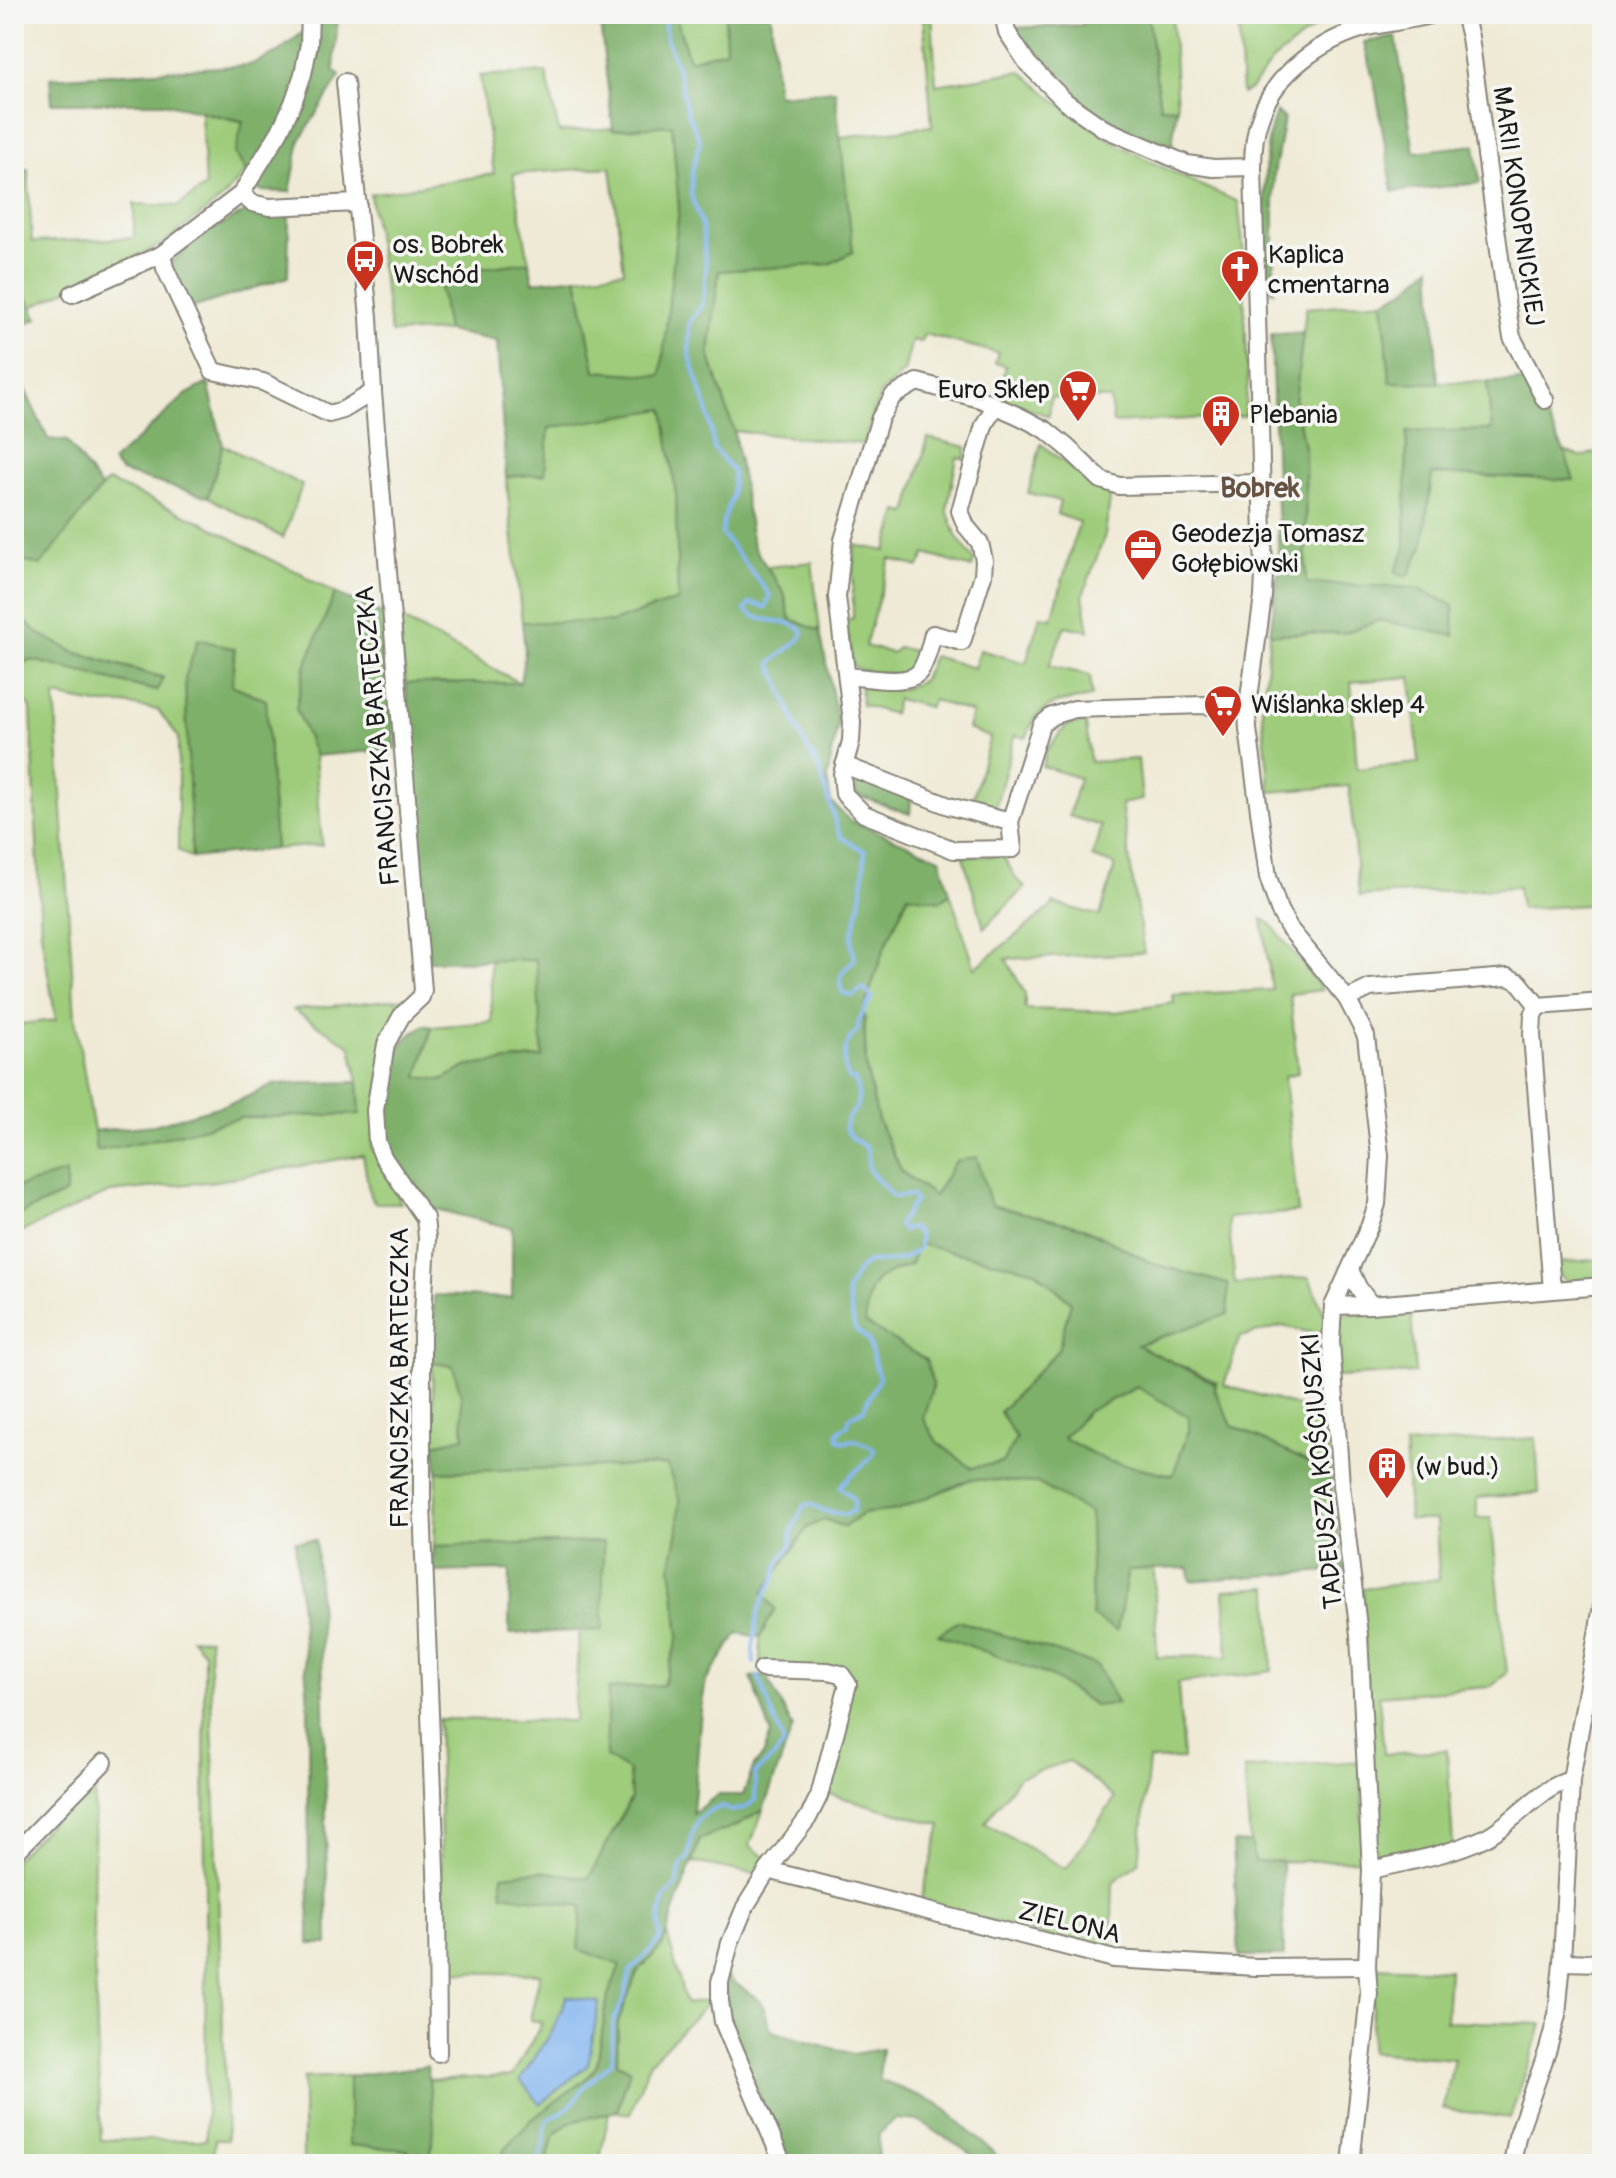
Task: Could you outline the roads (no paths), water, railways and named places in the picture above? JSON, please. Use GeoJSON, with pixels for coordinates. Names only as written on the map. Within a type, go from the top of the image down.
{"type":"FeatureCollection","features":[{"type":"Feature","properties":{"kind":"street"},"geometry":{"type":"LineString","coordinates":[[72,294],[162,254],[241,194],[280,131],[293,103],[309,44],[310,14]]}},
{"type":"Feature","properties":{"kind":"street"},"geometry":{"type":"LineString","coordinates":[[1003,14],[1007,32],[1028,64],[1066,102],[1103,128],[1187,164],[1213,168],[1253,167]]}},
{"type":"Feature","properties":{"kind":"street","name":"TADEUSZA KOŚCIUSZKI"},"geometry":{"type":"LineString","coordinates":[[1351,2164],[1369,1994],[1367,1966],[1371,1870],[1359,1635],[1341,1485],[1331,1342],[1333,1306],[1377,1204],[1380,1156],[1366,1036],[1347,999],[1289,928],[1268,877],[1247,712],[1263,597],[1264,551],[1253,167],[1256,131],[1261,114],[1288,73],[1323,45],[1346,35],[1434,14]]}},
{"type":"Feature","properties":{"kind":"street","name":"MARII KONOPNICKIEJ"},"geometry":{"type":"LineString","coordinates":[[1464,14],[1470,37],[1509,323],[1512,337],[1545,400]]}},
{"type":"Feature","properties":{"kind":"street","name":"FRANCISZKA BARTECZKA"},"geometry":{"type":"LineString","coordinates":[[345,82],[369,317],[423,990],[421,997],[402,1015],[386,1044],[375,1110],[377,1142],[383,1157],[425,1218],[427,1238],[422,1336],[422,1504],[437,1897],[438,2053]]}},
{"type":"Feature","properties":{"kind":"street"},"geometry":{"type":"LineString","coordinates":[[241,194],[252,203],[269,207],[358,203]]}},
{"type":"Feature","properties":{"kind":"street"},"geometry":{"type":"LineString","coordinates":[[162,254],[165,268],[213,371],[263,382],[329,414],[343,410],[373,392]]}},
{"type":"Feature","properties":{"kind":"street"},"geometry":{"type":"LineString","coordinates":[[1247,712],[1204,705],[1172,705],[1074,709],[1052,716],[1041,725],[1010,822],[1013,849],[954,850],[864,814],[844,794],[842,774],[851,741],[852,722],[837,597],[843,540],[880,418],[893,396],[917,382],[980,399],[1046,430],[1101,480],[1119,486],[1261,483]]}},
{"type":"Feature","properties":{"kind":"street"},"geometry":{"type":"LineString","coordinates":[[847,676],[903,681],[921,670],[933,634],[962,642],[983,575],[984,560],[980,543],[966,526],[960,511],[984,425],[995,406]]}},
{"type":"Feature","properties":{"kind":"street"},"geometry":{"type":"LineString","coordinates":[[844,765],[949,806],[1010,822]]}},
{"type":"Feature","properties":{"kind":"street"},"geometry":{"type":"LineString","coordinates":[[1347,999],[1370,988],[1508,977],[1519,982],[1538,1006]]}},
{"type":"Feature","properties":{"kind":"street"},"geometry":{"type":"LineString","coordinates":[[1538,1006],[1602,1001]]}},
{"type":"Feature","properties":{"kind":"street"},"geometry":{"type":"LineString","coordinates":[[1538,1006],[1533,1015],[1532,1035],[1552,1290]]}},
{"type":"Feature","properties":{"kind":"street"},"geometry":{"type":"LineString","coordinates":[[1350,1270],[1371,1305]]}},
{"type":"Feature","properties":{"kind":"street"},"geometry":{"type":"LineString","coordinates":[[1333,1306],[1602,1286]]}},
{"type":"Feature","properties":{"kind":"street"},"geometry":{"type":"LineString","coordinates":[[1512,2164],[1517,2137],[1557,2015],[1571,1780],[1602,1606]]}},
{"type":"Feature","properties":{"kind":"street"},"geometry":{"type":"LineString","coordinates":[[762,1669],[828,1671],[841,1674],[848,1684],[819,1796],[808,1818],[768,1870],[745,1907],[730,1943],[720,1982],[723,2022],[783,2164]]}},
{"type":"Feature","properties":{"kind":"street"},"geometry":{"type":"LineString","coordinates":[[14,1854],[104,1762]]}},
{"type":"Feature","properties":{"kind":"street"},"geometry":{"type":"LineString","coordinates":[[1371,1870],[1443,1854],[1483,1838],[1506,1826],[1552,1787],[1571,1780]]}},
{"type":"Feature","properties":{"kind":"street","name":"ZIELONA"},"geometry":{"type":"LineString","coordinates":[[768,1870],[1114,1959],[1256,1967],[1367,1966]]}},
{"type":"Feature","properties":{"kind":"street"},"geometry":{"type":"LineString","coordinates":[[1562,1962],[1602,1963]]}},
{"type":"Feature","properties":{"kind":"water"},"geometry":{"type":"Polygon","coordinates":[[[567,1996],[599,2002],[588,2065],[540,2104],[520,2080],[553,2030],[567,1996]]]}},
{"type":"Feature","properties":{"kind":"waterway"},"geometry":{"type":"LineString","coordinates":[[664,14],[666,37],[677,67],[687,112],[700,141],[692,172],[691,195],[702,225],[706,268],[703,304],[689,323],[689,353],[708,413],[714,449],[733,471],[732,496],[722,534],[770,595],[766,607],[750,603],[745,610],[760,618],[789,623],[803,631],[801,638],[771,663],[802,739],[820,770],[837,828],[842,838],[865,851],[859,909],[852,938],[855,959],[844,970],[840,982],[843,993],[853,996],[863,988],[872,997],[859,1020],[857,1032],[846,1048],[845,1067],[849,1079],[855,1079],[858,1098],[845,1128],[852,1138],[867,1148],[869,1170],[893,1197],[911,1195],[915,1201],[898,1225],[903,1230],[912,1228],[919,1234],[919,1248],[908,1257],[896,1261],[868,1262],[857,1272],[847,1291],[855,1329],[868,1340],[879,1378],[863,1410],[849,1418],[848,1425],[838,1432],[838,1439],[844,1442],[855,1440],[872,1447],[875,1452],[840,1487],[854,1500],[853,1511],[846,1515],[821,1510],[811,1504],[804,1505],[792,1531],[791,1545],[778,1564],[774,1581],[758,1612],[754,1663]]}},
{"type":"Feature","properties":{"kind":"waterway"},"geometry":{"type":"LineString","coordinates":[[536,2164],[547,2120],[574,2102],[584,2087],[612,2062],[613,2023],[624,1998],[630,1971],[660,1940],[659,1923],[664,1898],[676,1885],[681,1865],[688,1858],[698,1820],[709,1811],[723,1806],[731,1811],[745,1808],[755,1800],[755,1773],[784,1744],[758,1676]]}},
{"type":"Feature","properties":{"kind":"place","name":"os. Bobrek Wschód"},"geometry":{"type":"Point","coordinates":[365,293]}},
{"type":"Feature","properties":{"kind":"place","name":"Kaplica cmentarna"},"geometry":{"type":"Point","coordinates":[1240,303]}},
{"type":"Feature","properties":{"kind":"place","name":"Euro Sklep"},"geometry":{"type":"Point","coordinates":[1078,423]}},
{"type":"Feature","properties":{"kind":"place","name":"Plebania"},"geometry":{"type":"Point","coordinates":[1221,448]}},
{"type":"Feature","properties":{"kind":"place","name":"Geodezja Tomasz Gołębiowski"},"geometry":{"type":"Point","coordinates":[1143,582]}},
{"type":"Feature","properties":{"kind":"place","name":"Wiślanka sklep 4"},"geometry":{"type":"Point","coordinates":[1223,738]}},
{"type":"Feature","properties":{"kind":"place","name":"(w bud.)"},"geometry":{"type":"Point","coordinates":[1387,1500]}},
{"type":"Feature","properties":{"kind":"district","name":"Bobrek"},"geometry":{"type":"Point","coordinates":[1260,487]}}]}
